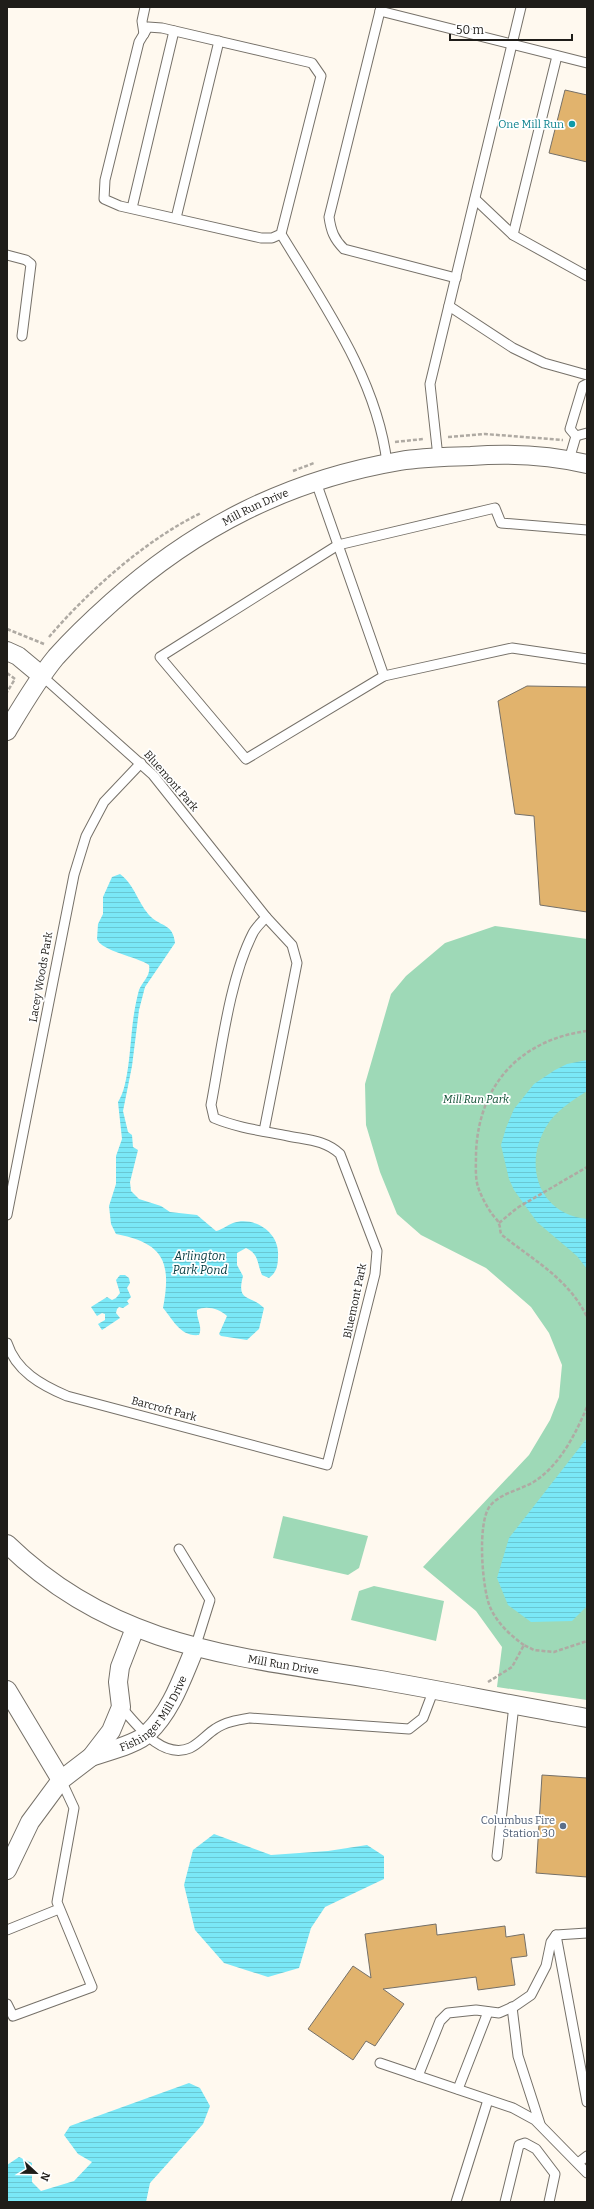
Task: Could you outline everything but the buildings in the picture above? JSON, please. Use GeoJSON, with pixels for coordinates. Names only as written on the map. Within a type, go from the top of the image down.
{"type":"FeatureCollection","features":[{"type":"Feature","properties":{"kind":"street","name":"Mill Run Drive"},"geometry":{"type":"LineString","coordinates":[[7,732],[42,676],[66,647],[101,612],[137,580],[178,548],[256,504],[316,482],[349,472],[387,464],[438,457],[498,453],[569,460],[587,464]]}},
{"type":"Feature","properties":{"kind":"street"},"geometry":{"type":"LineString","coordinates":[[7,651],[18,656],[42,676]]}},
{"type":"Feature","properties":{"kind":"street","name":"Mill Run Drive"},"geometry":{"type":"LineString","coordinates":[[7,1544],[61,1589],[106,1615],[135,1628],[195,1648],[434,1689],[587,1718]]}},
{"type":"Feature","properties":{"kind":"street","name":"Fishinger Mill Drive"},"geometry":{"type":"LineString","coordinates":[[7,1870],[30,1822],[61,1780],[91,1757],[111,1731],[120,1707],[118,1682],[120,1667],[135,1628]]}},
{"type":"Feature","properties":{"kind":"street","name":"Fishinger Mill Drive"},"geometry":{"type":"LineString","coordinates":[[91,1757],[118,1748],[147,1734],[173,1700],[195,1648]]}},
{"type":"Feature","properties":{"kind":"street"},"geometry":{"type":"LineString","coordinates":[[7,1690],[61,1780]]}},
{"type":"Feature","properties":{"kind":"lane"},"geometry":{"type":"LineString","coordinates":[[144,34],[142,21],[145,7]]}},
{"type":"Feature","properties":{"kind":"lane"},"geometry":{"type":"LineString","coordinates":[[438,457],[430,384],[521,7]]}},
{"type":"Feature","properties":{"kind":"lane"},"geometry":{"type":"LineString","coordinates":[[456,278],[344,249],[335,241],[330,229],[329,217],[381,9],[587,63]]}},
{"type":"Feature","properties":{"kind":"lane"},"geometry":{"type":"LineString","coordinates":[[281,234],[272,238],[261,238],[132,208],[104,198],[104,180],[139,42],[148,27],[174,31],[312,63],[321,76],[281,234],[328,311],[370,393],[377,411],[387,464]]}},
{"type":"Feature","properties":{"kind":"lane"},"geometry":{"type":"LineString","coordinates":[[132,208],[174,31]]}},
{"type":"Feature","properties":{"kind":"lane"},"geometry":{"type":"LineString","coordinates":[[176,218],[219,41]]}},
{"type":"Feature","properties":{"kind":"lane"},"geometry":{"type":"LineString","coordinates":[[512,235],[557,56]]}},
{"type":"Feature","properties":{"kind":"lane"},"geometry":{"type":"LineString","coordinates":[[475,199],[512,235],[587,276]]}},
{"type":"Feature","properties":{"kind":"lane"},"geometry":{"type":"LineString","coordinates":[[7,255],[26,260],[31,264],[22,336]]}},
{"type":"Feature","properties":{"kind":"lane"},"geometry":{"type":"LineString","coordinates":[[449,306],[513,348],[544,363],[587,374]]}},
{"type":"Feature","properties":{"kind":"lane"},"geometry":{"type":"LineString","coordinates":[[576,436],[570,429],[583,386],[587,384]]}},
{"type":"Feature","properties":{"kind":"lane"},"geometry":{"type":"LineString","coordinates":[[576,436],[587,433]]}},
{"type":"Feature","properties":{"kind":"lane"},"geometry":{"type":"LineString","coordinates":[[569,460],[576,436]]}},
{"type":"Feature","properties":{"kind":"lane"},"geometry":{"type":"LineString","coordinates":[[316,482],[384,676]]}},
{"type":"Feature","properties":{"kind":"lane"},"geometry":{"type":"LineString","coordinates":[[587,530],[501,523],[495,508],[338,545],[160,657],[246,759],[384,676],[512,648],[587,659]]}},
{"type":"Feature","properties":{"kind":"lane","name":"Bluemont Park"},"geometry":{"type":"LineString","coordinates":[[42,676],[141,763],[266,917],[292,945],[297,962],[264,1131]]}},
{"type":"Feature","properties":{"kind":"lane","name":"Lacey Woods Park"},"geometry":{"type":"LineString","coordinates":[[7,1214],[74,875],[86,836],[104,802],[141,763]]}},
{"type":"Feature","properties":{"kind":"lane","name":"Bluemont Park"},"geometry":{"type":"LineString","coordinates":[[266,917],[254,932],[243,956],[234,989],[211,1104],[214,1118],[232,1125],[322,1142],[331,1146],[340,1154],[377,1251],[375,1274],[327,1465]]}},
{"type":"Feature","properties":{"kind":"lane"},"geometry":{"type":"LineString","coordinates":[[7,1343],[9,1357]]}},
{"type":"Feature","properties":{"kind":"lane","name":"Barcroft Park"},"geometry":{"type":"LineString","coordinates":[[9,1357],[35,1380],[67,1396],[327,1465]]}},
{"type":"Feature","properties":{"kind":"lane"},"geometry":{"type":"LineString","coordinates":[[179,1549],[210,1600],[195,1648]]}},
{"type":"Feature","properties":{"kind":"lane"},"geometry":{"type":"LineString","coordinates":[[120,1707],[147,1734],[164,1748],[180,1750],[191,1748],[216,1728],[233,1720],[250,1718],[409,1729],[422,1718],[434,1689]]}},
{"type":"Feature","properties":{"kind":"lane"},"geometry":{"type":"LineString","coordinates":[[497,1856],[514,1705]]}},
{"type":"Feature","properties":{"kind":"lane"},"geometry":{"type":"LineString","coordinates":[[7,2004],[13,2016],[92,1987],[57,1902],[74,1808],[61,1780]]}},
{"type":"Feature","properties":{"kind":"lane"},"geometry":{"type":"LineString","coordinates":[[7,1930],[59,1909]]}},
{"type":"Feature","properties":{"kind":"lane"},"geometry":{"type":"LineString","coordinates":[[556,1935],[587,1933]]}},
{"type":"Feature","properties":{"kind":"lane"},"geometry":{"type":"LineString","coordinates":[[418,2076],[440,2021],[448,2013],[476,2010],[498,2013],[512,2007],[531,1994],[546,1966],[551,1942],[556,1935]]}},
{"type":"Feature","properties":{"kind":"lane"},"geometry":{"type":"LineString","coordinates":[[556,1935],[587,2102]]}},
{"type":"Feature","properties":{"kind":"lane"},"geometry":{"type":"LineString","coordinates":[[512,2007],[518,2056],[540,2125]]}},
{"type":"Feature","properties":{"kind":"lane"},"geometry":{"type":"LineString","coordinates":[[458,2089],[488,2012]]}},
{"type":"Feature","properties":{"kind":"lane"},"geometry":{"type":"LineString","coordinates":[[380,2063],[513,2108],[540,2125],[587,2173]]}},
{"type":"Feature","properties":{"kind":"lane"},"geometry":{"type":"LineString","coordinates":[[456,2202],[488,2100]]}},
{"type":"Feature","properties":{"kind":"lane"},"geometry":{"type":"LineString","coordinates":[[505,2202],[519,2145],[525,2143],[536,2149],[555,2174],[549,2202]]}},
{"type":"Feature","properties":{"kind":"lane"},"geometry":{"type":"LineString","coordinates":[[578,2163],[587,2156]]}},
{"type":"Feature","properties":{"kind":"path"},"geometry":{"type":"LineString","coordinates":[[7,673],[15,679],[7,692]]}},
{"type":"Feature","properties":{"kind":"path"},"geometry":{"type":"LineString","coordinates":[[587,1031],[555,1038],[530,1050],[507,1070],[488,1098],[477,1139],[476,1173],[481,1195],[499,1223],[502,1236],[562,1281],[576,1297],[587,1317]]}},
{"type":"Feature","properties":{"kind":"path"},"geometry":{"type":"LineString","coordinates":[[499,1223],[517,1208],[587,1167]]}},
{"type":"Feature","properties":{"kind":"path"},"geometry":{"type":"LineString","coordinates":[[587,1407],[569,1442],[551,1468],[536,1481],[493,1502],[484,1518],[482,1532],[487,1597],[499,1622],[524,1645],[534,1650],[554,1652],[564,1650],[587,1641]]}},
{"type":"Feature","properties":{"kind":"path"},"geometry":{"type":"LineString","coordinates":[[582,1642],[587,1638]]}},
{"type":"Feature","properties":{"kind":"path"},"geometry":{"type":"LineString","coordinates":[[487,1683],[512,1667],[524,1645]]}},
{"type":"Feature","properties":{"kind":"green space","name":"Mill Run Park"},"geometry":{"type":"Polygon","coordinates":[[[495,926],[587,939],[587,1700],[497,1687],[502,1647],[476,1611],[423,1567],[529,1455],[550,1420],[559,1397],[562,1365],[549,1333],[531,1307],[486,1268],[421,1235],[397,1214],[380,1172],[366,1125],[365,1084],[391,994],[406,976],[445,943],[495,926]]]}},
{"type":"Feature","properties":{"kind":"green space"},"geometry":{"type":"Polygon","coordinates":[[[283,1516],[368,1536],[359,1568],[348,1575],[273,1558],[283,1516]]]}},
{"type":"Feature","properties":{"kind":"green space"},"geometry":{"type":"Polygon","coordinates":[[[374,1586],[444,1601],[436,1641],[351,1620],[359,1591],[374,1586]]]}},
{"type":"Feature","properties":{"kind":"water","name":"Arlington Park Pond"},"geometry":{"type":"Polygon","coordinates":[[[120,874],[133,889],[151,917],[172,932],[175,943],[145,987],[139,1010],[132,1066],[123,1111],[128,1132],[132,1135],[133,1147],[138,1150],[130,1182],[131,1191],[139,1199],[161,1206],[170,1212],[197,1215],[216,1231],[241,1221],[257,1224],[270,1233],[278,1247],[278,1259],[275,1271],[269,1278],[262,1275],[257,1259],[250,1250],[246,1248],[237,1253],[237,1265],[243,1276],[241,1290],[246,1297],[264,1308],[259,1329],[247,1340],[221,1336],[219,1334],[227,1316],[217,1310],[209,1308],[197,1310],[200,1326],[199,1335],[192,1335],[182,1330],[163,1308],[166,1278],[164,1266],[160,1257],[154,1249],[144,1243],[116,1234],[111,1224],[109,1206],[116,1184],[116,1156],[122,1139],[118,1102],[125,1084],[135,1008],[139,990],[149,972],[149,965],[105,947],[97,939],[98,924],[103,914],[103,897],[112,877],[120,874]]]}},
{"type":"Feature","properties":{"kind":"water"},"geometry":{"type":"Polygon","coordinates":[[[587,1060],[587,1091],[564,1107],[554,1116],[546,1127],[539,1142],[536,1157],[536,1172],[540,1186],[547,1198],[557,1208],[571,1215],[587,1219],[587,1269],[577,1256],[537,1222],[514,1190],[509,1179],[501,1145],[514,1109],[534,1084],[567,1064],[587,1060]]]}},
{"type":"Feature","properties":{"kind":"water"},"geometry":{"type":"Polygon","coordinates":[[[120,1275],[125,1275],[129,1278],[130,1283],[127,1288],[131,1297],[127,1301],[129,1304],[123,1308],[119,1307],[116,1313],[120,1318],[102,1330],[98,1324],[105,1320],[105,1314],[102,1313],[97,1316],[91,1307],[107,1297],[112,1300],[116,1298],[120,1293],[116,1280],[120,1275]]]}},
{"type":"Feature","properties":{"kind":"water"},"geometry":{"type":"Polygon","coordinates":[[[587,1438],[587,1606],[572,1621],[531,1622],[508,1605],[497,1578],[509,1538],[587,1438]]]}},
{"type":"Feature","properties":{"kind":"water"},"geometry":{"type":"Polygon","coordinates":[[[214,1834],[271,1855],[328,1851],[367,1845],[384,1856],[384,1879],[325,1907],[311,1928],[299,1968],[268,1977],[224,1963],[195,1930],[184,1885],[193,1850],[214,1834]]]}},
{"type":"Feature","properties":{"kind":"water"},"geometry":{"type":"Polygon","coordinates":[[[189,2083],[200,2088],[210,2106],[203,2124],[150,2183],[146,2202],[7,2202],[7,2165],[19,2157],[32,2163],[32,2182],[41,2191],[74,2181],[92,2162],[78,2154],[64,2135],[70,2126],[189,2083]]]}},
{"type":"Feature","properties":{"kind":"place","name":"One Mill Run"},"geometry":{"type":"Point","coordinates":[572,124]}},
{"type":"Feature","properties":{"kind":"place","name":"Columbus Fire Station 30"},"geometry":{"type":"Point","coordinates":[563,1826]}}]}
